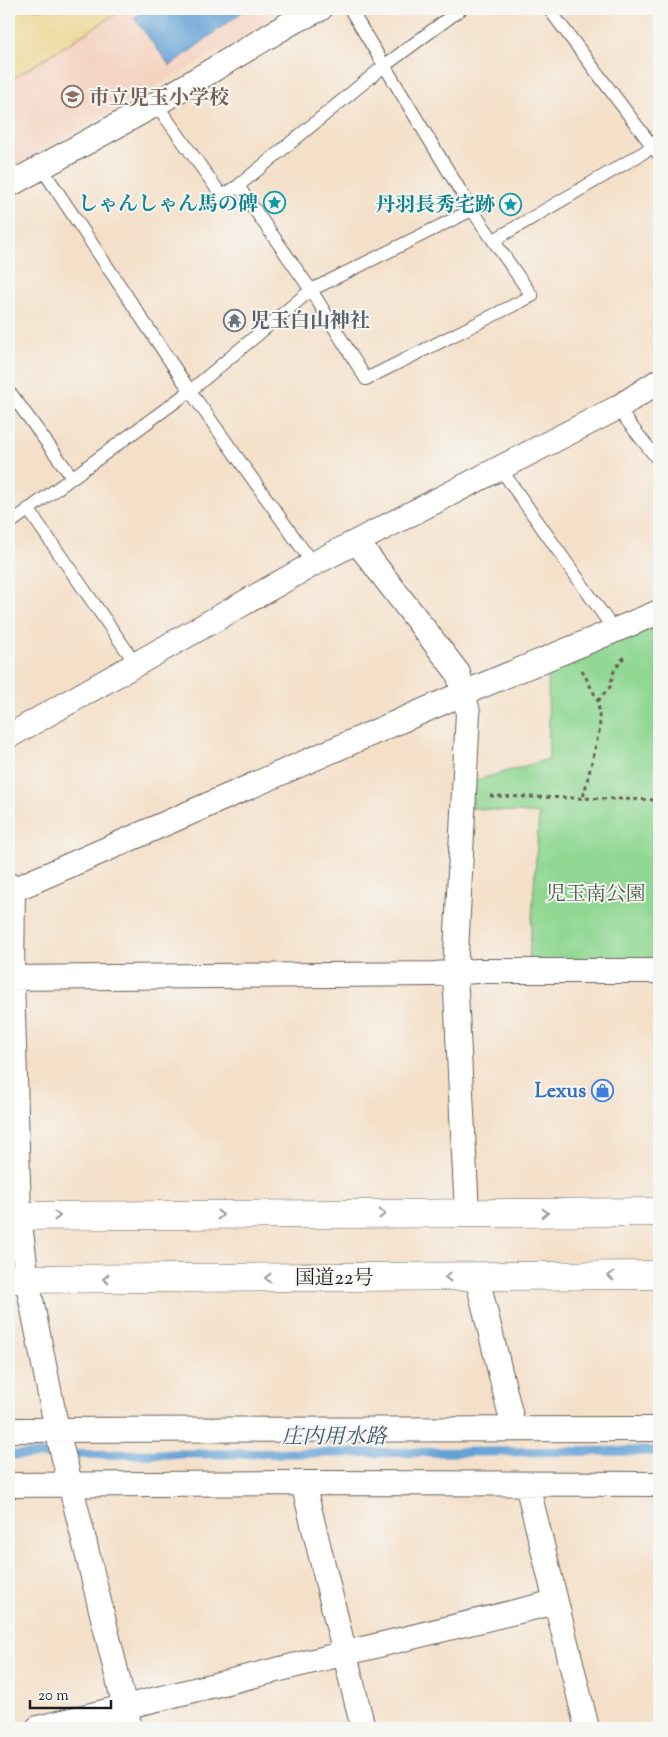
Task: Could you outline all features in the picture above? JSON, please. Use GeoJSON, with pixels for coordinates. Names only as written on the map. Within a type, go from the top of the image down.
{"type":"FeatureCollection","features":[{"type":"Feature","properties":{"kind":"highway"},"geometry":{"type":"LineString","coordinates":[[14,1216],[659,1212]]}},
{"type":"Feature","properties":{"kind":"highway","name":"国道22号"},"geometry":{"type":"LineString","coordinates":[[18,1279],[659,1275]]}},
{"type":"Feature","properties":{"kind":"street"},"geometry":{"type":"LineString","coordinates":[[9,185],[156,104],[284,16],[320,9]]}},
{"type":"Feature","properties":{"kind":"street"},"geometry":{"type":"LineString","coordinates":[[9,736],[313,564],[617,408],[659,381]]}},
{"type":"Feature","properties":{"kind":"street"},"geometry":{"type":"LineString","coordinates":[[357,542],[458,672],[468,712],[454,974],[467,1213]]}},
{"type":"Feature","properties":{"kind":"street"},"geometry":{"type":"LineString","coordinates":[[128,1718],[18,1279],[14,1216],[10,978],[11,888],[464,693],[659,612]]}},
{"type":"Feature","properties":{"kind":"street"},"geometry":{"type":"LineString","coordinates":[[10,978],[454,974],[476,971],[659,971]]}},
{"type":"Feature","properties":{"kind":"street"},"geometry":{"type":"LineString","coordinates":[[477,1276],[514,1429]]}},
{"type":"Feature","properties":{"kind":"street"},"geometry":{"type":"LineString","coordinates":[[9,1430],[59,1437],[514,1429],[659,1429]]}},
{"type":"Feature","properties":{"kind":"street"},"geometry":{"type":"LineString","coordinates":[[9,1485],[69,1479],[303,1483],[659,1484]]}},
{"type":"Feature","properties":{"kind":"street"},"geometry":{"type":"LineString","coordinates":[[303,1483],[363,1728]]}},
{"type":"Feature","properties":{"kind":"street"},"geometry":{"type":"LineString","coordinates":[[527,1484],[587,1728]]}},
{"type":"Feature","properties":{"kind":"street"},"geometry":{"type":"LineString","coordinates":[[38,1728],[128,1718],[345,1653],[556,1602]]}},
{"type":"Feature","properties":{"kind":"lane"},"geometry":{"type":"LineString","coordinates":[[238,186],[311,290],[366,379],[532,296],[472,210],[350,9]]}},
{"type":"Feature","properties":{"kind":"lane"},"geometry":{"type":"LineString","coordinates":[[156,104],[222,196],[238,186],[384,66],[461,9]]}},
{"type":"Feature","properties":{"kind":"lane"},"geometry":{"type":"LineString","coordinates":[[494,240],[657,151],[549,9]]}},
{"type":"Feature","properties":{"kind":"lane"},"geometry":{"type":"LineString","coordinates":[[41,167],[190,391],[313,564]]}},
{"type":"Feature","properties":{"kind":"lane"},"geometry":{"type":"LineString","coordinates":[[9,524],[190,391],[311,290],[472,210]]}},
{"type":"Feature","properties":{"kind":"lane"},"geometry":{"type":"LineString","coordinates":[[9,398],[12,395],[72,477]]}},
{"type":"Feature","properties":{"kind":"lane"},"geometry":{"type":"LineString","coordinates":[[617,408],[659,461]]}},
{"type":"Feature","properties":{"kind":"lane"},"geometry":{"type":"LineString","coordinates":[[500,468],[614,630]]}},
{"type":"Feature","properties":{"kind":"lane"},"geometry":{"type":"LineString","coordinates":[[28,509],[136,664]]}},
{"type":"Feature","properties":{"kind":"path"},"geometry":{"type":"LineString","coordinates":[[570,649],[598,701],[600,728],[583,798]]}},
{"type":"Feature","properties":{"kind":"path"},"geometry":{"type":"LineString","coordinates":[[598,701],[610,687],[614,671],[623,657],[628,654]]}},
{"type":"Feature","properties":{"kind":"path"},"geometry":{"type":"LineString","coordinates":[[464,795],[659,800]]}},
{"type":"Feature","properties":{"kind":"shaded area","name":"市立児玉小学校"},"geometry":{"type":"Polygon","coordinates":[[[9,9],[270,9],[271,11],[265,25],[9,169],[9,9]]]}},
{"type":"Feature","properties":{"kind":"green space","name":"児玉南公園"},"geometry":{"type":"Polygon","coordinates":[[[659,626],[659,959],[529,961],[539,814],[472,808],[474,781],[549,759],[548,669],[659,626]]]}},
{"type":"Feature","properties":{"kind":"sand"},"geometry":{"type":"Polygon","coordinates":[[[9,9],[124,9],[9,81],[9,9]]]}},
{"type":"Feature","properties":{"kind":"water"},"geometry":{"type":"Polygon","coordinates":[[[146,9],[246,9],[170,66],[134,18],[146,9]]]}},
{"type":"Feature","properties":{"kind":"waterway","name":"庄内用水路"},"geometry":{"type":"LineString","coordinates":[[9,1455],[659,1451]]}},
{"type":"Feature","properties":{"kind":"place","name":"市立児玉小学校"},"geometry":{"type":"Point","coordinates":[73,97]}},
{"type":"Feature","properties":{"kind":"place","name":"しゃんしゃん馬の碑"},"geometry":{"type":"Point","coordinates":[274,203]}},
{"type":"Feature","properties":{"kind":"place","name":"丹羽長秀宅跡"},"geometry":{"type":"Point","coordinates":[511,204]}},
{"type":"Feature","properties":{"kind":"place","name":"児玉白山神社"},"geometry":{"type":"Point","coordinates":[234,320]}},
{"type":"Feature","properties":{"kind":"place","name":"Lexus"},"geometry":{"type":"Point","coordinates":[602,1090]}}]}
